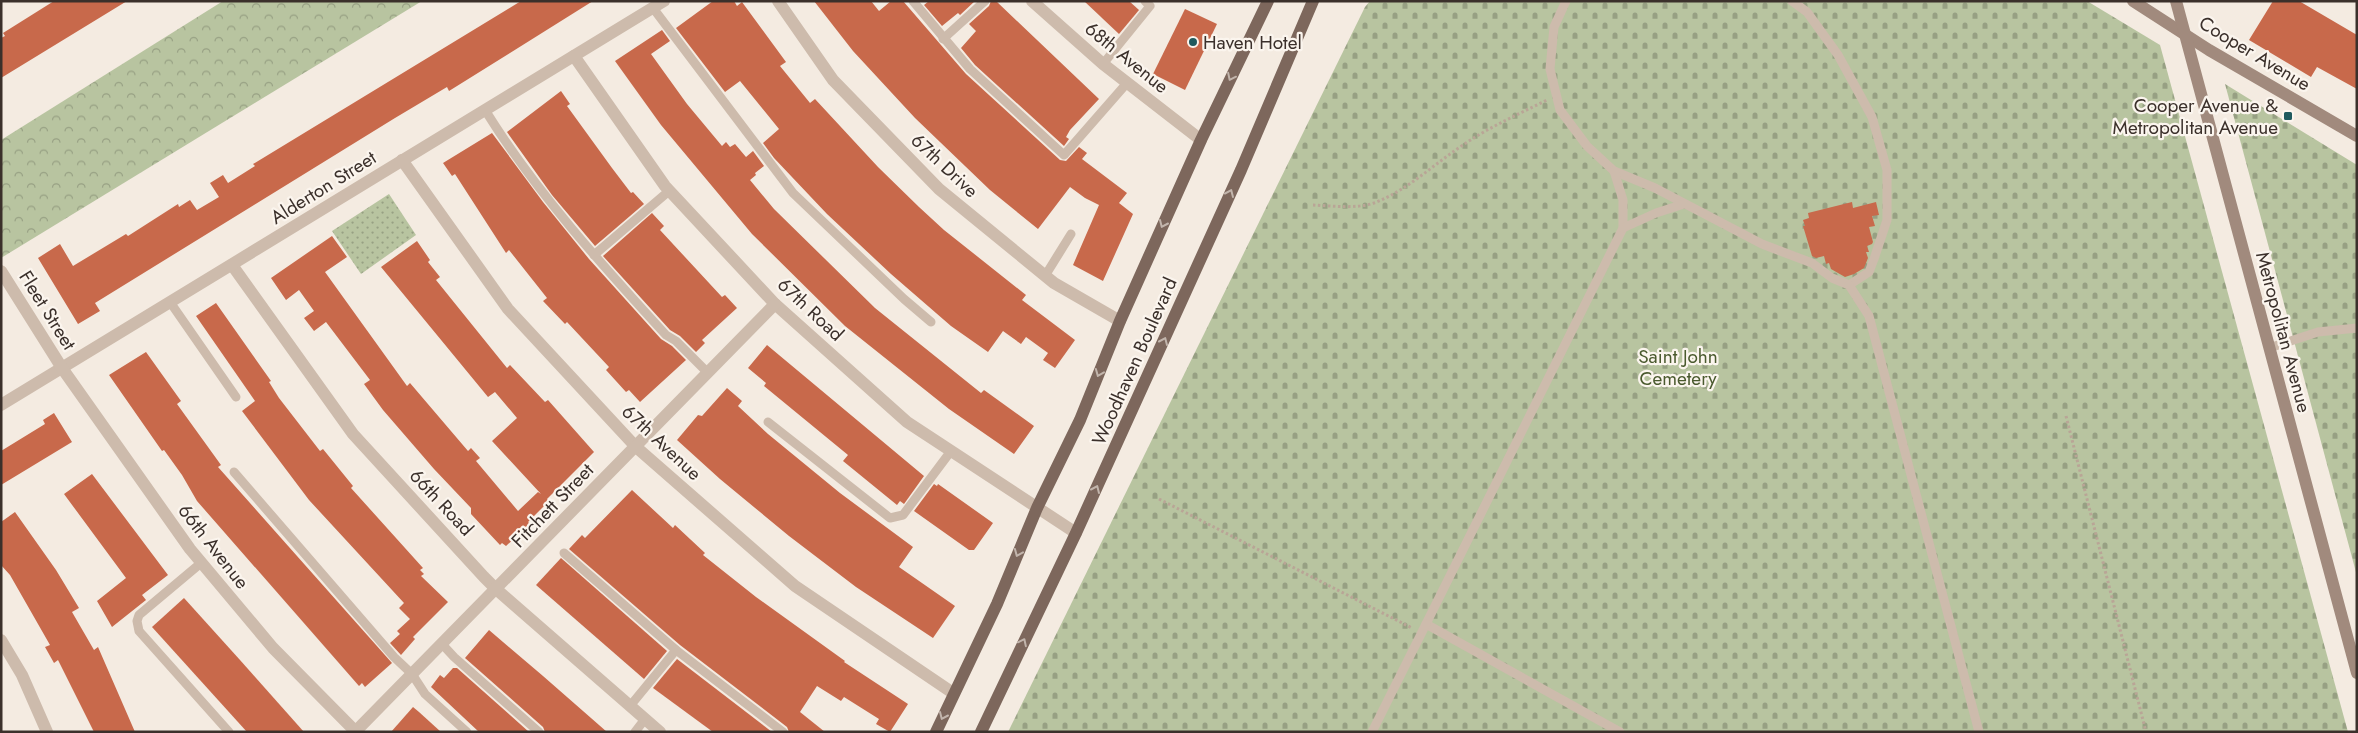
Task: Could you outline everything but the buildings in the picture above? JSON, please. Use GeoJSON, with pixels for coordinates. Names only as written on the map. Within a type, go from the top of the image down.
{"type":"FeatureCollection","features":[{"type":"Feature","properties":{"kind":"main road","name":"Woodhaven Boulevard"},"geometry":{"type":"LineString","coordinates":[[936,732],[997,604],[1037,508],[1080,420],[1120,321],[1201,140],[1268,1]]}},
{"type":"Feature","properties":{"kind":"main road","name":"Woodhaven Boulevard"},"geometry":{"type":"LineString","coordinates":[[980,732],[1076,533],[1232,188],[1313,1]]}},
{"type":"Feature","properties":{"kind":"main road","name":"Cooper Avenue"},"geometry":{"type":"LineString","coordinates":[[2133,1],[2208,50],[2357,136]]}},
{"type":"Feature","properties":{"kind":"main road","name":"Metropolitan Avenue"},"geometry":{"type":"LineString","coordinates":[[2176,1],[2357,673]]}},
{"type":"Feature","properties":{"kind":"street","name":"67th Drive"},"geometry":{"type":"LineString","coordinates":[[778,1],[833,80],[933,182],[1054,283],[1120,321]]}},
{"type":"Feature","properties":{"kind":"street","name":"68th Avenue"},"geometry":{"type":"LineString","coordinates":[[1034,2],[1102,64],[1201,140]]}},
{"type":"Feature","properties":{"kind":"street","name":"Alderton Street"},"geometry":{"type":"LineString","coordinates":[[1,405],[658,4]]}},
{"type":"Feature","properties":{"kind":"street","name":"67th Road"},"geometry":{"type":"LineString","coordinates":[[574,56],[669,191],[776,304],[907,422],[1076,533]]}},
{"type":"Feature","properties":{"kind":"street","name":"67th Avenue"},"geometry":{"type":"LineString","coordinates":[[402,160],[508,309],[636,447],[795,586],[953,693]]}},
{"type":"Feature","properties":{"kind":"street","name":"66th Road"},"geometry":{"type":"LineString","coordinates":[[232,265],[353,434],[496,589],[660,732]]}},
{"type":"Feature","properties":{"kind":"street","name":"Fleet Street"},"geometry":{"type":"LineString","coordinates":[[1,271],[62,368]]}},
{"type":"Feature","properties":{"kind":"street","name":"Fitchett Street"},"geometry":{"type":"LineString","coordinates":[[356,732],[776,304]]}},
{"type":"Feature","properties":{"kind":"street","name":"66th Avenue"},"geometry":{"type":"LineString","coordinates":[[62,368],[202,563],[273,648],[356,732]]}},
{"type":"Feature","properties":{"kind":"street"},"geometry":{"type":"LineString","coordinates":[[1,640],[22,675],[47,732]]}},
{"type":"Feature","properties":{"kind":"lane"},"geometry":{"type":"LineString","coordinates":[[913,1],[970,69],[1064,155],[1127,83]]}},
{"type":"Feature","properties":{"kind":"lane"},"geometry":{"type":"LineString","coordinates":[[943,39],[985,1]]}},
{"type":"Feature","properties":{"kind":"lane"},"geometry":{"type":"LineString","coordinates":[[1102,64],[1150,6],[1145,1]]}},
{"type":"Feature","properties":{"kind":"lane"},"geometry":{"type":"LineString","coordinates":[[1566,1],[1554,28],[1550,69],[1560,110],[1588,146],[1614,171],[1655,188],[1762,244],[1812,263],[1832,278],[1849,285],[1869,316],[1979,732]]}},
{"type":"Feature","properties":{"kind":"lane"},"geometry":{"type":"LineString","coordinates":[[1792,1],[1807,12],[1838,55],[1872,117],[1887,170],[1887,220],[1869,272],[1849,285]]}},
{"type":"Feature","properties":{"kind":"lane"},"geometry":{"type":"LineString","coordinates":[[658,4],[793,193],[904,299],[931,322]]}},
{"type":"Feature","properties":{"kind":"lane"},"geometry":{"type":"LineString","coordinates":[[485,110],[502,139],[594,255],[666,335],[676,341],[708,373]]}},
{"type":"Feature","properties":{"kind":"lane"},"geometry":{"type":"LineString","coordinates":[[1372,732],[1623,228],[1623,200],[1614,171]]}},
{"type":"Feature","properties":{"kind":"lane"},"geometry":{"type":"LineString","coordinates":[[594,255],[669,191]]}},
{"type":"Feature","properties":{"kind":"lane"},"geometry":{"type":"LineString","coordinates":[[1623,228],[1656,213],[1684,204]]}},
{"type":"Feature","properties":{"kind":"lane"},"geometry":{"type":"LineString","coordinates":[[1045,276],[1071,234]]}},
{"type":"Feature","properties":{"kind":"lane"},"geometry":{"type":"LineString","coordinates":[[170,302],[236,397]]}},
{"type":"Feature","properties":{"kind":"lane"},"geometry":{"type":"LineString","coordinates":[[2269,348],[2318,332],[2357,328]]}},
{"type":"Feature","properties":{"kind":"lane"},"geometry":{"type":"LineString","coordinates":[[2318,332],[2357,334]]}},
{"type":"Feature","properties":{"kind":"lane"},"geometry":{"type":"LineString","coordinates":[[768,422],[890,518],[903,515],[951,451]]}},
{"type":"Feature","properties":{"kind":"lane"},"geometry":{"type":"LineString","coordinates":[[234,472],[388,650],[412,674],[425,694],[467,732]]}},
{"type":"Feature","properties":{"kind":"lane"},"geometry":{"type":"LineString","coordinates":[[564,553],[676,650],[783,732]]}},
{"type":"Feature","properties":{"kind":"lane"},"geometry":{"type":"LineString","coordinates":[[202,563],[140,615],[136,621],[138,631],[229,732]]}},
{"type":"Feature","properties":{"kind":"lane"},"geometry":{"type":"LineString","coordinates":[[1426,624],[1620,732]]}},
{"type":"Feature","properties":{"kind":"lane"},"geometry":{"type":"LineString","coordinates":[[442,644],[454,657],[539,732]]}},
{"type":"Feature","properties":{"kind":"lane"},"geometry":{"type":"LineString","coordinates":[[630,706],[676,650]]}},
{"type":"Feature","properties":{"kind":"lane"},"geometry":{"type":"LineString","coordinates":[[635,732],[645,719]]}},
{"type":"Feature","properties":{"kind":"path"},"geometry":{"type":"LineString","coordinates":[[1313,205],[1352,206],[1372,204],[1395,193],[1460,146],[1498,123],[1557,96]]}},
{"type":"Feature","properties":{"kind":"path"},"geometry":{"type":"LineString","coordinates":[[2066,416],[2146,732]]}},
{"type":"Feature","properties":{"kind":"path"},"geometry":{"type":"LineString","coordinates":[[1159,499],[1421,633]]}},
{"type":"Feature","properties":{"kind":"green space"},"geometry":{"type":"Polygon","coordinates":[[[223,1],[422,1],[1,258],[1,140],[223,1]]]}},
{"type":"Feature","properties":{"kind":"green space","name":"Saint John Cemetery"},"geometry":{"type":"Polygon","coordinates":[[[1370,1],[2087,1],[2160,45],[2348,732],[1008,732],[1365,7],[1370,1]]]}},
{"type":"Feature","properties":{"kind":"green space"},"geometry":{"type":"Polygon","coordinates":[[[2225,84],[2357,165],[2357,576],[2225,84]]]}},
{"type":"Feature","properties":{"kind":"green space"},"geometry":{"type":"Polygon","coordinates":[[[389,194],[416,235],[361,274],[332,231],[389,194]]]}},
{"type":"Feature","properties":{"kind":"place","name":"Haven Hotel"},"geometry":{"type":"Point","coordinates":[1193,42]}},
{"type":"Feature","properties":{"kind":"place","name":"Cooper Avenue & Metropolitan Avenue"},"geometry":{"type":"Point","coordinates":[2288,116]}}]}
